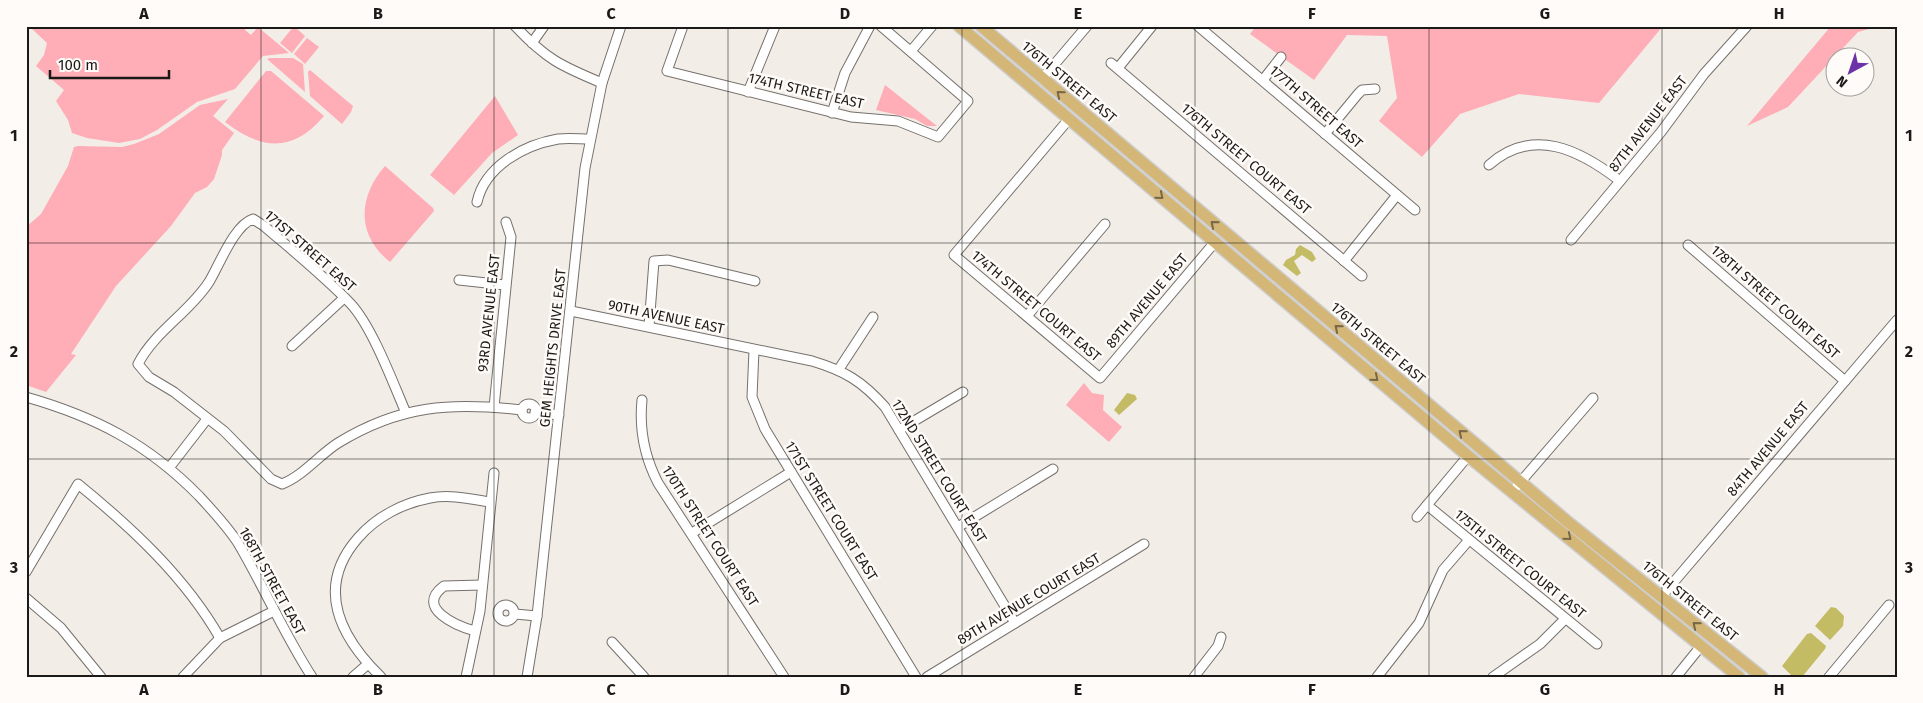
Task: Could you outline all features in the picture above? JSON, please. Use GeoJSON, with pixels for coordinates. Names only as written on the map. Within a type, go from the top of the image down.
{"type":"FeatureCollection","features":[{"type":"Feature","properties":{"kind":"main road","name":"176TH STREET EAST"},"geometry":{"type":"LineString","coordinates":[[959,26],[1468,456],[1739,677]]}},
{"type":"Feature","properties":{"kind":"main road","name":"176TH STREET EAST"},"geometry":{"type":"LineString","coordinates":[[980,26],[1519,484],[1762,677]]}},
{"type":"Feature","properties":{"kind":"main road"},"geometry":{"type":"LineString","coordinates":[[970,36],[992,47],[1034,82],[1042,79]]}},
{"type":"Feature","properties":{"kind":"main road"},"geometry":{"type":"LineString","coordinates":[[1069,119],[1076,117],[1140,170],[1175,191]]}},
{"type":"Feature","properties":{"kind":"main road"},"geometry":{"type":"LineString","coordinates":[[1216,244],[1243,259],[1295,302],[1304,300]]}},
{"type":"Feature","properties":{"kind":"main road"},"geometry":{"type":"LineString","coordinates":[[1468,456],[1476,454],[1519,484]]}},
{"type":"Feature","properties":{"kind":"main road"},"geometry":{"type":"LineString","coordinates":[[1701,646],[1717,651],[1749,677]]}},
{"type":"Feature","properties":{"kind":"street"},"geometry":{"type":"LineString","coordinates":[[515,26],[552,61],[602,83]]}},
{"type":"Feature","properties":{"kind":"street"},"geometry":{"type":"LineString","coordinates":[[532,43],[544,26]]}},
{"type":"Feature","properties":{"kind":"street","name":"GEM HEIGHTS DRIVE EAST"},"geometry":{"type":"LineString","coordinates":[[527,677],[537,616],[590,139],[602,83],[621,26]]}},
{"type":"Feature","properties":{"kind":"street","name":"174TH STREET EAST"},"geometry":{"type":"LineString","coordinates":[[683,26],[667,71],[850,117],[898,121],[938,137],[968,101],[911,52]]}},
{"type":"Feature","properties":{"kind":"street"},"geometry":{"type":"LineString","coordinates":[[748,92],[775,26]]}},
{"type":"Feature","properties":{"kind":"street"},"geometry":{"type":"LineString","coordinates":[[832,113],[844,73],[859,42],[870,26]]}},
{"type":"Feature","properties":{"kind":"street"},"geometry":{"type":"LineString","coordinates":[[880,26],[911,52],[932,26]]}},
{"type":"Feature","properties":{"kind":"street"},"geometry":{"type":"LineString","coordinates":[[1042,79],[1087,26]]}},
{"type":"Feature","properties":{"kind":"street","name":"176TH STREET COURT EAST"},"geometry":{"type":"LineString","coordinates":[[1152,26],[1114,65],[1362,276]]}},
{"type":"Feature","properties":{"kind":"street","name":"87TH AVENUE EAST"},"geometry":{"type":"LineString","coordinates":[[1571,240],[1620,182],[1704,74],[1747,26]]}},
{"type":"Feature","properties":{"kind":"street","name":"177TH STREET EAST"},"geometry":{"type":"LineString","coordinates":[[1200,27],[1415,210]]}},
{"type":"Feature","properties":{"kind":"street"},"geometry":{"type":"LineString","coordinates":[[1263,80],[1281,57]]}},
{"type":"Feature","properties":{"kind":"street"},"geometry":{"type":"LineString","coordinates":[[1325,134],[1362,90],[1375,88]]}},
{"type":"Feature","properties":{"kind":"street","name":"174TH STREET COURT EAST"},"geometry":{"type":"LineString","coordinates":[[1069,119],[954,256],[1100,378]]}},
{"type":"Feature","properties":{"kind":"street"},"geometry":{"type":"LineString","coordinates":[[477,202],[480,188],[489,176],[517,154],[531,146],[560,139],[590,139]]}},
{"type":"Feature","properties":{"kind":"street"},"geometry":{"type":"LineString","coordinates":[[1489,165],[1501,154],[1513,148],[1547,145],[1563,148],[1584,157],[1620,182]]}},
{"type":"Feature","properties":{"kind":"street"},"geometry":{"type":"LineString","coordinates":[[1344,260],[1397,196]]}},
{"type":"Feature","properties":{"kind":"street","name":"171ST STREET EAST"},"geometry":{"type":"LineString","coordinates":[[207,419],[174,392],[149,377],[138,364],[164,329],[198,297],[233,239],[249,220],[258,221],[326,279],[344,298],[362,322],[406,413]]}},
{"type":"Feature","properties":{"kind":"street","name":"93RD AVENUE EAST"},"geometry":{"type":"LineString","coordinates":[[494,407],[511,237],[506,222]]}},
{"type":"Feature","properties":{"kind":"street"},"geometry":{"type":"LineString","coordinates":[[1027,316],[1104,224]]}},
{"type":"Feature","properties":{"kind":"street","name":"89TH AVENUE EAST"},"geometry":{"type":"LineString","coordinates":[[1100,378],[1216,244]]}},
{"type":"Feature","properties":{"kind":"street","name":"178TH STREET COURT EAST"},"geometry":{"type":"LineString","coordinates":[[1688,245],[1845,381]]}},
{"type":"Feature","properties":{"kind":"street"},"geometry":{"type":"LineString","coordinates":[[649,326],[654,261],[668,260],[755,281]]}},
{"type":"Feature","properties":{"kind":"street"},"geometry":{"type":"LineString","coordinates":[[459,280],[505,285]]}},
{"type":"Feature","properties":{"kind":"street"},"geometry":{"type":"LineString","coordinates":[[292,346],[344,298]]}},
{"type":"Feature","properties":{"kind":"street","name":"90TH AVENUE EAST"},"geometry":{"type":"LineString","coordinates":[[571,311],[649,326],[754,350]]}},
{"type":"Feature","properties":{"kind":"street"},"geometry":{"type":"LineString","coordinates":[[840,369],[873,317]]}},
{"type":"Feature","properties":{"kind":"street","name":"84TH AVENUE EAST"},"geometry":{"type":"LineString","coordinates":[[1661,597],[1845,381],[1895,326]]}},
{"type":"Feature","properties":{"kind":"street","name":"172ND STREET COURT EAST"},"geometry":{"type":"LineString","coordinates":[[754,350],[840,369],[860,382],[873,394],[900,430],[1015,623]]}},
{"type":"Feature","properties":{"kind":"street","name":"171ST STREET COURT EAST"},"geometry":{"type":"LineString","coordinates":[[754,350],[752,397],[756,410],[791,472],[916,677]]}},
{"type":"Feature","properties":{"kind":"street"},"geometry":{"type":"LineString","coordinates":[[900,430],[963,392]]}},
{"type":"Feature","properties":{"kind":"street","name":"168TH STREET EAST"},"geometry":{"type":"LineString","coordinates":[[26,397],[112,429],[150,451],[209,506],[237,541],[312,677]]}},
{"type":"Feature","properties":{"kind":"street"},"geometry":{"type":"LineString","coordinates":[[1519,484],[1593,398]]}},
{"type":"Feature","properties":{"kind":"street","name":"170TH STREET COURT EAST"},"geometry":{"type":"LineString","coordinates":[[642,400],[642,436],[652,472],[784,677]]}},
{"type":"Feature","properties":{"kind":"street"},"geometry":{"type":"LineString","coordinates":[[169,468],[207,419],[237,443],[264,474],[276,483],[282,484],[337,444],[377,423],[406,413],[443,405],[522,410],[524,406],[529,404],[534,407],[535,412],[559,415]]}},
{"type":"Feature","properties":{"kind":"street"},"geometry":{"type":"LineString","coordinates":[[1417,517],[1468,456]]}},
{"type":"Feature","properties":{"kind":"street"},"geometry":{"type":"LineString","coordinates":[[958,527],[1053,469]]}},
{"type":"Feature","properties":{"kind":"street"},"geometry":{"type":"LineString","coordinates":[[692,533],[791,472]]}},
{"type":"Feature","properties":{"kind":"street"},"geometry":{"type":"LineString","coordinates":[[466,677],[480,611],[494,473]]}},
{"type":"Feature","properties":{"kind":"street"},"geometry":{"type":"LineString","coordinates":[[26,572],[78,484],[127,525],[144,543],[192,596],[220,638]]}},
{"type":"Feature","properties":{"kind":"street"},"geometry":{"type":"LineString","coordinates":[[381,677],[368,664],[343,627],[334,594],[338,566],[366,528],[382,517],[416,500],[444,496],[490,502]]}},
{"type":"Feature","properties":{"kind":"street","name":"175TH STREET COURT EAST"},"geometry":{"type":"LineString","coordinates":[[1427,505],[1597,644]]}},
{"type":"Feature","properties":{"kind":"street"},"geometry":{"type":"LineString","coordinates":[[1377,677],[1419,623],[1444,570],[1469,540]]}},
{"type":"Feature","properties":{"kind":"street","name":"89TH AVENUE COURT EAST"},"geometry":{"type":"LineString","coordinates":[[927,677],[1144,544]]}},
{"type":"Feature","properties":{"kind":"street"},"geometry":{"type":"LineString","coordinates":[[475,631],[452,623],[441,614],[435,606],[434,600],[435,594],[444,586],[482,585]]}},
{"type":"Feature","properties":{"kind":"street"},"geometry":{"type":"LineString","coordinates":[[26,598],[60,628],[101,677]]}},
{"type":"Feature","properties":{"kind":"street"},"geometry":{"type":"LineString","coordinates":[[480,611],[498,612],[501,607],[507,605],[513,608],[515,614],[537,616]]}},
{"type":"Feature","properties":{"kind":"street"},"geometry":{"type":"LineString","coordinates":[[1829,677],[1889,605]]}},
{"type":"Feature","properties":{"kind":"street"},"geometry":{"type":"LineString","coordinates":[[182,677],[220,638],[274,611]]}},
{"type":"Feature","properties":{"kind":"street"},"geometry":{"type":"LineString","coordinates":[[1493,677],[1540,644],[1565,619]]}},
{"type":"Feature","properties":{"kind":"street"},"geometry":{"type":"LineString","coordinates":[[1194,677],[1218,646],[1221,637]]}},
{"type":"Feature","properties":{"kind":"street"},"geometry":{"type":"LineString","coordinates":[[612,642],[644,677]]}},
{"type":"Feature","properties":{"kind":"street"},"geometry":{"type":"LineString","coordinates":[[1676,677],[1701,646]]}},
{"type":"Feature","properties":{"kind":"street"},"geometry":{"type":"LineString","coordinates":[[353,677],[368,664]]}},
{"type":"Feature","properties":{"kind":"shaded area"},"geometry":{"type":"Polygon","coordinates":[[[32,26],[247,26],[245,30],[251,35],[258,27],[289,53],[263,56],[235,89],[197,102],[157,130],[140,139],[119,143],[87,138],[72,133],[68,120],[56,101],[64,90],[36,66],[44,55],[47,43],[31,28],[32,26]]]}},
{"type":"Feature","properties":{"kind":"shaded area"},"geometry":{"type":"Polygon","coordinates":[[[294,26],[305,36],[292,53],[280,43],[294,26]]]}},
{"type":"Feature","properties":{"kind":"shaded area"},"geometry":{"type":"Polygon","coordinates":[[[1256,26],[1663,26],[1599,103],[1519,94],[1460,114],[1422,157],[1379,121],[1397,98],[1387,36],[1347,35],[1314,80],[1250,34],[1256,26]]]}},
{"type":"Feature","properties":{"kind":"shaded area"},"geometry":{"type":"Polygon","coordinates":[[[1831,26],[1880,26],[1858,32],[1843,48],[1826,48],[1826,66],[1788,107],[1747,126],[1831,26]]]}},
{"type":"Feature","properties":{"kind":"shaded area"},"geometry":{"type":"Polygon","coordinates":[[[307,38],[319,47],[305,64],[294,54],[307,38]]]}},
{"type":"Feature","properties":{"kind":"shaded area"},"geometry":{"type":"Polygon","coordinates":[[[293,58],[303,64],[305,92],[267,59],[293,58]]]}},
{"type":"Feature","properties":{"kind":"shaded area"},"geometry":{"type":"Polygon","coordinates":[[[310,70],[353,106],[342,124],[310,96],[308,72],[310,70]]]}},
{"type":"Feature","properties":{"kind":"shaded area"},"geometry":{"type":"Polygon","coordinates":[[[266,71],[271,71],[324,116],[312,128],[289,142],[264,142],[251,138],[225,122],[266,71]]]}},
{"type":"Feature","properties":{"kind":"shaded area"},"geometry":{"type":"Polygon","coordinates":[[[885,85],[937,126],[927,126],[915,119],[876,110],[885,85]]]}},
{"type":"Feature","properties":{"kind":"shaded area"},"geometry":{"type":"Polygon","coordinates":[[[495,96],[518,135],[492,153],[454,195],[430,175],[495,96]]]}},
{"type":"Feature","properties":{"kind":"shaded area"},"geometry":{"type":"Polygon","coordinates":[[[228,99],[213,116],[234,133],[222,150],[214,179],[207,187],[195,193],[171,226],[116,286],[71,354],[76,355],[46,392],[26,385],[26,227],[41,214],[68,166],[74,147],[122,147],[134,144],[159,134],[200,105],[228,99]]]}},
{"type":"Feature","properties":{"kind":"shaded area"},"geometry":{"type":"Polygon","coordinates":[[[385,166],[433,208],[434,211],[390,262],[371,240],[366,228],[365,216],[370,190],[385,166]]]}},
{"type":"Feature","properties":{"kind":"shaded area"},"geometry":{"type":"Polygon","coordinates":[[[1300,245],[1312,252],[1316,259],[1312,262],[1302,255],[1294,261],[1301,273],[1297,276],[1283,265],[1286,260],[1295,255],[1296,249],[1300,245]]]}},
{"type":"Feature","properties":{"kind":"shaded area"},"geometry":{"type":"Polygon","coordinates":[[[1084,383],[1092,393],[1104,395],[1103,410],[1122,427],[1109,442],[1066,405],[1084,383]]]}},
{"type":"Feature","properties":{"kind":"shaded area"},"geometry":{"type":"Polygon","coordinates":[[[1127,393],[1135,395],[1137,399],[1119,415],[1114,410],[1127,393]]]}},
{"type":"Feature","properties":{"kind":"shaded area"},"geometry":{"type":"Polygon","coordinates":[[[1831,607],[1836,608],[1844,616],[1843,626],[1830,640],[1815,626],[1831,607]]]}},
{"type":"Feature","properties":{"kind":"shaded area"},"geometry":{"type":"Polygon","coordinates":[[[1811,633],[1826,646],[1825,649],[1802,677],[1793,677],[1782,666],[1807,634],[1811,633]]]}}]}
